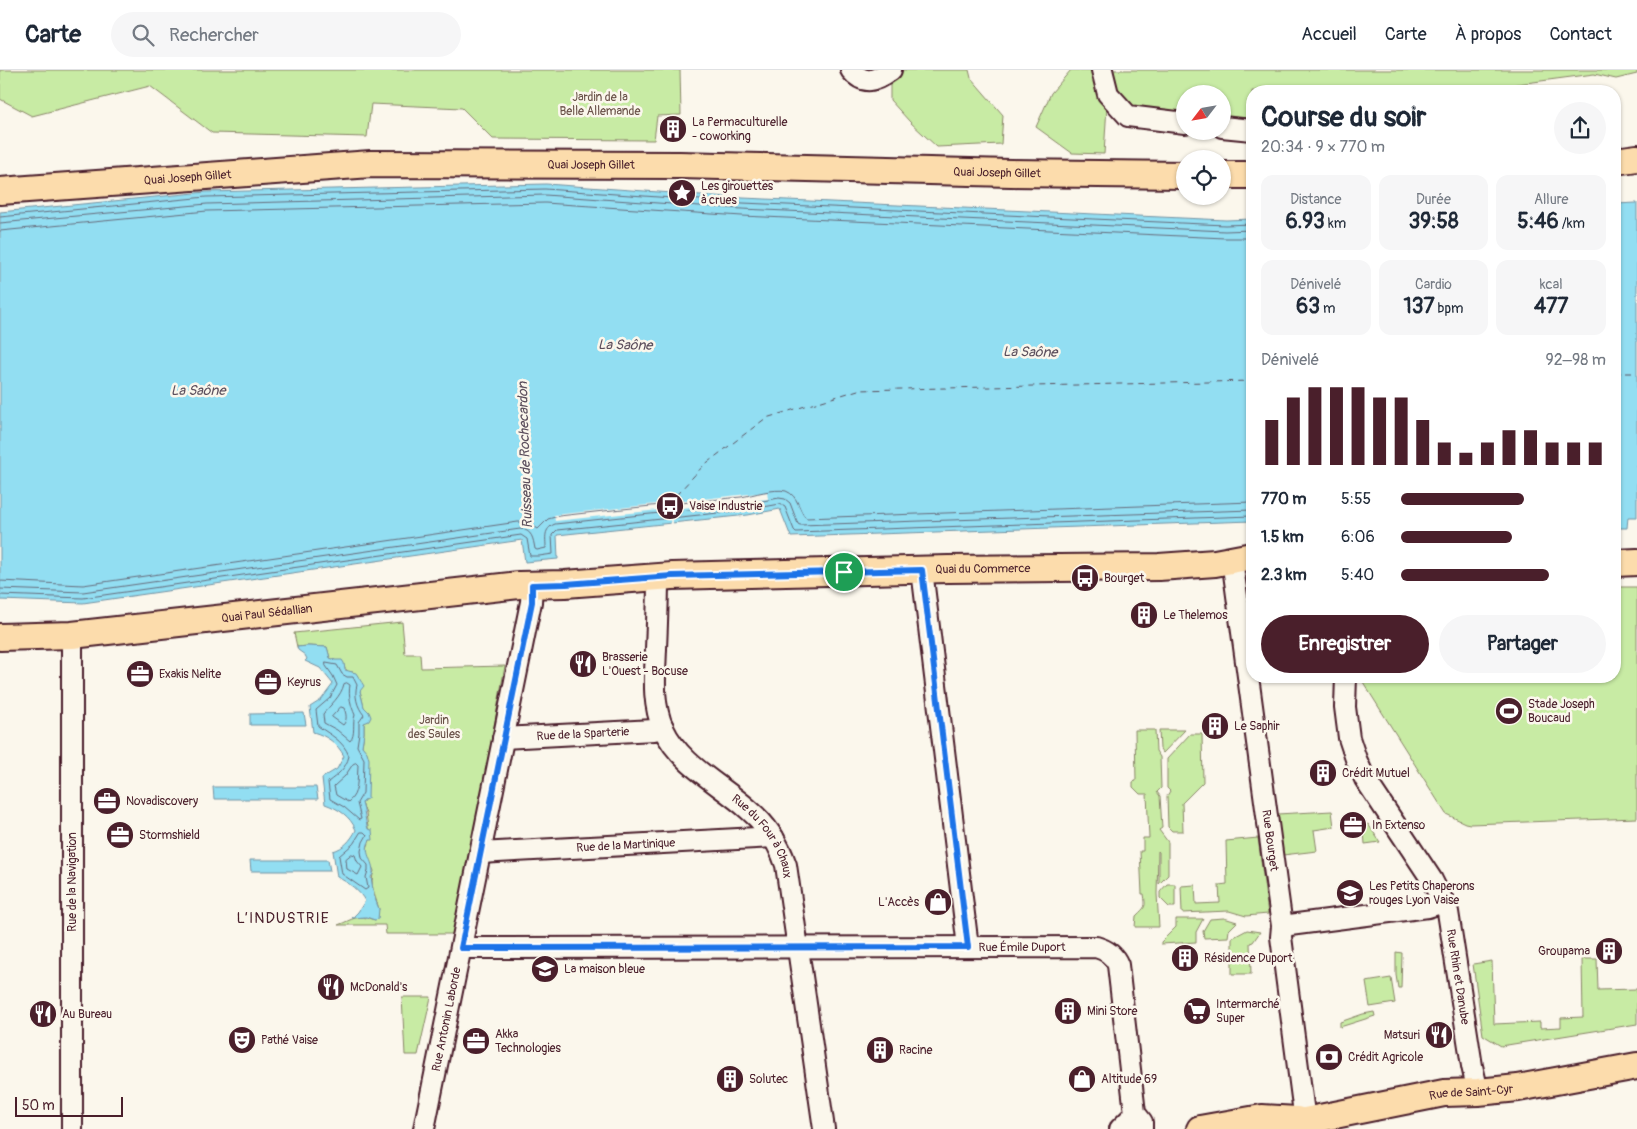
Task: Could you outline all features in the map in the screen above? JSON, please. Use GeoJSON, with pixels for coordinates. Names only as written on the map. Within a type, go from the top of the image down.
{"type":"FeatureCollection","features":[{"type":"Feature","properties":{"kind":"main road"},"geometry":{"type":"LineString","coordinates":[[1621,160],[1637,158]]}},
{"type":"Feature","properties":{"kind":"main road","name":"Quai Joseph Gillet"},"geometry":{"type":"LineString","coordinates":[[0,190],[371,164],[680,165],[1011,173],[1176,174]]}},
{"type":"Feature","properties":{"kind":"main road"},"geometry":{"type":"LineString","coordinates":[[1231,175],[1246,175]]}},
{"type":"Feature","properties":{"kind":"main road","name":"Quai du Commerce"},"geometry":{"type":"LineString","coordinates":[[532,585],[658,576],[1159,567],[1215,563],[1242,558]]}},
{"type":"Feature","properties":{"kind":"main road"},"geometry":{"type":"LineString","coordinates":[[1621,563],[1637,562]]}},
{"type":"Feature","properties":{"kind":"main road","name":"Quai Paul Sédallian"},"geometry":{"type":"LineString","coordinates":[[0,637],[72,635],[532,585]]}},
{"type":"Feature","properties":{"kind":"main road","name":"Rue de Saint-Cyr"},"geometry":{"type":"LineString","coordinates":[[1276,1129],[1305,1121],[1444,1093],[1518,1088],[1637,1066]]}},
{"type":"Feature","properties":{"kind":"main road","name":"Rue de Saint-Cyr"},"geometry":{"type":"LineString","coordinates":[[1200,1129],[1262,1118],[1305,1121]]}},
{"type":"Feature","properties":{"kind":"street"},"geometry":{"type":"LineString","coordinates":[[851,70],[857,77],[867,81],[880,78],[891,70]]}},
{"type":"Feature","properties":{"kind":"street"},"geometry":{"type":"LineString","coordinates":[[1102,70],[1108,94],[1128,116],[1176,122]]}},
{"type":"Feature","properties":{"kind":"street"},"geometry":{"type":"LineString","coordinates":[[1231,128],[1246,129]]}},
{"type":"Feature","properties":{"kind":"street","name":"Rue Bourget"},"geometry":{"type":"LineString","coordinates":[[1242,558],[1246,628]]}},
{"type":"Feature","properties":{"kind":"street","name":"Rue Émile Duport"},"geometry":{"type":"LineString","coordinates":[[922,570],[968,947],[1096,947],[1111,954],[1118,965],[1138,1122],[1120,1129]]}},
{"type":"Feature","properties":{"kind":"street","name":"Rue du Four à Chaux"},"geometry":{"type":"LineString","coordinates":[[658,576],[655,698],[663,727],[670,741],[684,758],[749,810],[773,837],[786,866],[824,1129]]}},
{"type":"Feature","properties":{"kind":"street","name":"Rue Antonin Laborde"},"geometry":{"type":"LineString","coordinates":[[424,1129],[532,602],[532,585]]}},
{"type":"Feature","properties":{"kind":"street","name":"Rue de la Navigation"},"geometry":{"type":"LineString","coordinates":[[72,635],[72,1129]]}},
{"type":"Feature","properties":{"kind":"street","name":"Rue Bourget"},"geometry":{"type":"LineString","coordinates":[[1249,683],[1282,926],[1281,937],[1305,1121]]}},
{"type":"Feature","properties":{"kind":"street","name":"Rue Rhin et Danube"},"geometry":{"type":"LineString","coordinates":[[1346,683],[1349,738],[1356,759],[1365,779],[1432,880],[1448,912],[1471,1061],[1478,1092]]}},
{"type":"Feature","properties":{"kind":"street","name":"Rue de la Sparterie"},"geometry":{"type":"LineString","coordinates":[[503,738],[654,730],[663,727]]}},
{"type":"Feature","properties":{"kind":"street","name":"Rue de la Martinique"},"geometry":{"type":"LineString","coordinates":[[480,853],[773,837]]}},
{"type":"Feature","properties":{"kind":"street"},"geometry":{"type":"LineString","coordinates":[[1282,926],[1428,906],[1444,902]]}},
{"type":"Feature","properties":{"kind":"street"},"geometry":{"type":"LineString","coordinates":[[461,948],[968,947]]}},
{"type":"Feature","properties":{"kind":"green space","name":"Jardin de la Belle Allemande"},"geometry":{"type":"Polygon","coordinates":[[[0,70],[680,70],[681,115],[657,116],[654,140],[493,139],[462,108],[371,104],[367,137],[212,133],[150,86],[32,116],[0,99],[0,70]]]}},
{"type":"Feature","properties":{"kind":"green space"},"geometry":{"type":"Polygon","coordinates":[[[890,70],[969,70],[971,78],[1003,115],[1001,144],[937,147],[890,100],[890,70]]]}},
{"type":"Feature","properties":{"kind":"green space"},"geometry":{"type":"Polygon","coordinates":[[[1071,70],[1637,70],[1637,74],[1616,79],[1594,74],[1511,85],[1246,85],[1246,122],[1231,121],[1231,85],[1176,85],[1176,115],[1107,106],[1104,154],[1072,153],[1036,127],[1051,93],[1071,70]]]}},
{"type":"Feature","properties":{"kind":"green space","name":"Stade Joseph Boucaud"},"geometry":{"type":"Polygon","coordinates":[[[1621,587],[1637,587],[1637,818],[1470,824],[1446,814],[1364,683],[1621,683],[1621,587]]]}},
{"type":"Feature","properties":{"kind":"green space","name":"Jardin des Saules"},"geometry":{"type":"Polygon","coordinates":[[[402,622],[405,654],[420,654],[421,668],[505,666],[456,934],[386,934],[385,925],[338,925],[359,917],[375,920],[379,909],[372,885],[374,871],[366,851],[370,840],[366,814],[362,803],[364,800],[364,750],[362,746],[364,723],[366,722],[365,715],[360,690],[353,672],[349,672],[330,658],[327,647],[297,647],[294,633],[402,622]]]}},
{"type":"Feature","properties":{"kind":"green space"},"geometry":{"type":"Polygon","coordinates":[[[1135,730],[1155,730],[1156,751],[1160,757],[1161,788],[1157,792],[1160,796],[1162,828],[1159,830],[1168,842],[1168,875],[1159,884],[1158,851],[1157,894],[1159,927],[1135,927],[1136,916],[1145,904],[1144,894],[1142,894],[1140,851],[1143,851],[1143,838],[1149,838],[1147,794],[1140,794],[1133,787],[1133,782],[1136,781],[1135,730]]]}},
{"type":"Feature","properties":{"kind":"green space"},"geometry":{"type":"Polygon","coordinates":[[[1159,730],[1185,730],[1163,753],[1160,749],[1159,730]]]}},
{"type":"Feature","properties":{"kind":"green space"},"geometry":{"type":"Polygon","coordinates":[[[1190,734],[1202,734],[1203,782],[1182,803],[1183,831],[1172,831],[1168,827],[1167,796],[1170,791],[1167,788],[1167,759],[1190,734]]]}},
{"type":"Feature","properties":{"kind":"green space"},"geometry":{"type":"Polygon","coordinates":[[[1332,811],[1334,827],[1314,830],[1317,851],[1283,855],[1277,814],[1332,811]]]}},
{"type":"Feature","properties":{"kind":"green space"},"geometry":{"type":"Polygon","coordinates":[[[1368,824],[1380,842],[1365,844],[1364,831],[1368,824]]]}},
{"type":"Feature","properties":{"kind":"green space"},"geometry":{"type":"Polygon","coordinates":[[[1258,838],[1268,914],[1246,916],[1229,911],[1182,913],[1181,886],[1195,885],[1196,904],[1220,903],[1219,885],[1227,884],[1226,841],[1258,838]]]}},
{"type":"Feature","properties":{"kind":"green space"},"geometry":{"type":"Polygon","coordinates":[[[1167,884],[1175,884],[1175,907],[1169,907],[1160,898],[1160,892],[1167,884]]]}},
{"type":"Feature","properties":{"kind":"green space"},"geometry":{"type":"Polygon","coordinates":[[[1224,918],[1237,922],[1229,930],[1228,937],[1204,938],[1203,931],[1210,919],[1224,918]]]}},
{"type":"Feature","properties":{"kind":"green space"},"geometry":{"type":"Polygon","coordinates":[[[1176,919],[1203,919],[1196,932],[1196,942],[1161,944],[1176,927],[1176,919]]]}},
{"type":"Feature","properties":{"kind":"green space"},"geometry":{"type":"Polygon","coordinates":[[[1247,930],[1260,932],[1253,942],[1250,943],[1251,974],[1232,974],[1232,938],[1247,930]]]}},
{"type":"Feature","properties":{"kind":"green space"},"geometry":{"type":"Polygon","coordinates":[[[1396,952],[1402,953],[1401,988],[1398,988],[1396,975],[1396,952]]]}},
{"type":"Feature","properties":{"kind":"green space"},"geometry":{"type":"Polygon","coordinates":[[[1582,959],[1597,959],[1598,990],[1637,989],[1637,1024],[1501,1046],[1483,1035],[1473,964],[1492,961],[1494,1024],[1540,1022],[1540,1028],[1561,1027],[1561,1018],[1583,1017],[1582,959]]]}},
{"type":"Feature","properties":{"kind":"green space"},"geometry":{"type":"Polygon","coordinates":[[[1391,978],[1395,1003],[1370,1007],[1366,982],[1391,978]]]}},
{"type":"Feature","properties":{"kind":"green space"},"geometry":{"type":"Polygon","coordinates":[[[402,997],[431,997],[418,1055],[405,1055],[402,997]]]}},
{"type":"Feature","properties":{"kind":"green space"},"geometry":{"type":"Polygon","coordinates":[[[1374,1012],[1375,1016],[1340,1027],[1340,1022],[1374,1012]]]}},
{"type":"Feature","properties":{"kind":"water","name":"La Saône"},"geometry":{"type":"Polygon","coordinates":[[[546,184],[743,198],[1226,220],[1246,219],[1246,521],[791,537],[780,509],[748,515],[557,535],[558,559],[525,562],[522,540],[83,603],[0,600],[0,212],[206,192],[546,184]]]}},
{"type":"Feature","properties":{"kind":"water"},"geometry":{"type":"Polygon","coordinates":[[[1637,203],[1637,517],[1628,517],[1627,528],[1621,528],[1621,204],[1637,203]]]}},
{"type":"Feature","properties":{"kind":"water"},"geometry":{"type":"Polygon","coordinates":[[[297,647],[327,647],[330,658],[342,660],[345,670],[356,673],[364,686],[360,691],[364,707],[371,717],[369,721],[364,723],[362,746],[367,752],[369,759],[368,799],[362,803],[368,829],[372,830],[373,840],[370,840],[367,849],[373,869],[371,877],[374,896],[379,909],[378,919],[375,920],[366,917],[352,918],[365,901],[353,887],[337,877],[333,851],[347,843],[356,830],[351,821],[343,814],[325,804],[322,778],[337,769],[344,756],[331,741],[313,732],[310,707],[321,700],[333,684],[320,668],[305,661],[307,659],[305,655],[297,647]]]}},
{"type":"Feature","properties":{"kind":"water"},"geometry":{"type":"Polygon","coordinates":[[[304,713],[306,725],[250,725],[250,714],[304,713]]]}},
{"type":"Feature","properties":{"kind":"water"},"geometry":{"type":"Polygon","coordinates":[[[213,787],[316,787],[318,799],[214,799],[213,787]]]}},
{"type":"Feature","properties":{"kind":"water"},"geometry":{"type":"Polygon","coordinates":[[[250,860],[328,860],[330,871],[251,871],[250,860]]]}},
{"type":"Feature","properties":{"kind":"pier"},"geometry":{"type":"Polygon","coordinates":[[[767,492],[768,499],[672,509],[673,525],[671,525],[668,509],[555,521],[554,515],[767,492]]]}},
{"type":"Feature","properties":{"kind":"ferry route"},"geometry":{"type":"LineString","coordinates":[[1621,373],[1637,373]]}},
{"type":"Feature","properties":{"kind":"ferry route"},"geometry":{"type":"LineString","coordinates":[[669,503],[704,465],[766,418],[858,390],[1246,381]]}},
{"type":"Feature","properties":{"kind":"place","name":"La Permaculturelle - coworking"},"geometry":{"type":"Point","coordinates":[673,129]}},
{"type":"Feature","properties":{"kind":"place","name":"Les girouettes à crues"},"geometry":{"type":"Point","coordinates":[682,193]}},
{"type":"Feature","properties":{"kind":"place","name":"Vaise Industrie"},"geometry":{"type":"Point","coordinates":[670,506]}},
{"type":"Feature","properties":{"kind":"place","name":"Bourget"},"geometry":{"type":"Point","coordinates":[1085,578]}},
{"type":"Feature","properties":{"kind":"place","name":"Le Thelemos"},"geometry":{"type":"Point","coordinates":[1144,615]}},
{"type":"Feature","properties":{"kind":"place","name":"Brasserie L'Ouest - Bocuse"},"geometry":{"type":"Point","coordinates":[583,664]}},
{"type":"Feature","properties":{"kind":"place","name":"Exakis Nelite"},"geometry":{"type":"Point","coordinates":[140,674]}},
{"type":"Feature","properties":{"kind":"place","name":"Keyrus"},"geometry":{"type":"Point","coordinates":[268,682]}},
{"type":"Feature","properties":{"kind":"place","name":"Stade Joseph Boucaud"},"geometry":{"type":"Point","coordinates":[1509,711]}},
{"type":"Feature","properties":{"kind":"place","name":"Le Saphir"},"geometry":{"type":"Point","coordinates":[1215,726]}},
{"type":"Feature","properties":{"kind":"place","name":"Crédit Mutuel"},"geometry":{"type":"Point","coordinates":[1323,773]}},
{"type":"Feature","properties":{"kind":"place","name":"Novadiscovery"},"geometry":{"type":"Point","coordinates":[107,801]}},
{"type":"Feature","properties":{"kind":"place","name":"In Extenso"},"geometry":{"type":"Point","coordinates":[1353,825]}},
{"type":"Feature","properties":{"kind":"place","name":"Stormshield"},"geometry":{"type":"Point","coordinates":[120,835]}},
{"type":"Feature","properties":{"kind":"place","name":"Les Petits Chaperons rouges Lyon Vaise"},"geometry":{"type":"Point","coordinates":[1350,893]}},
{"type":"Feature","properties":{"kind":"place","name":"L'Accès"},"geometry":{"type":"Point","coordinates":[938,902]}},
{"type":"Feature","properties":{"kind":"place","name":"Groupama"},"geometry":{"type":"Point","coordinates":[1609,951]}},
{"type":"Feature","properties":{"kind":"place","name":"Résidence Duport"},"geometry":{"type":"Point","coordinates":[1185,958]}},
{"type":"Feature","properties":{"kind":"place","name":"La maison bleue"},"geometry":{"type":"Point","coordinates":[545,969]}},
{"type":"Feature","properties":{"kind":"place","name":"McDonald's"},"geometry":{"type":"Point","coordinates":[331,987]}},
{"type":"Feature","properties":{"kind":"place","name":"Mini Store"},"geometry":{"type":"Point","coordinates":[1068,1011]}},
{"type":"Feature","properties":{"kind":"place","name":"Intermarché Super"},"geometry":{"type":"Point","coordinates":[1197,1011]}},
{"type":"Feature","properties":{"kind":"place","name":"Au Bureau"},"geometry":{"type":"Point","coordinates":[43,1014]}},
{"type":"Feature","properties":{"kind":"place","name":"Matsuri"},"geometry":{"type":"Point","coordinates":[1439,1035]}},
{"type":"Feature","properties":{"kind":"place","name":"Pathé Vaise"},"geometry":{"type":"Point","coordinates":[242,1040]}},
{"type":"Feature","properties":{"kind":"place","name":"Akka Technologies"},"geometry":{"type":"Point","coordinates":[476,1041]}},
{"type":"Feature","properties":{"kind":"place","name":"Racine"},"geometry":{"type":"Point","coordinates":[880,1050]}},
{"type":"Feature","properties":{"kind":"place","name":"Crédit Agricole"},"geometry":{"type":"Point","coordinates":[1329,1057]}},
{"type":"Feature","properties":{"kind":"place","name":"Solutec"},"geometry":{"type":"Point","coordinates":[730,1079]}},
{"type":"Feature","properties":{"kind":"place","name":"Altitude 69"},"geometry":{"type":"Point","coordinates":[1082,1079]}},
{"type":"Feature","properties":{"kind":"district","name":"L’INDUSTRIE"},"geometry":{"type":"Point","coordinates":[283,918]}},
{"type":"Feature","properties":{"kind":"route"},"geometry":{"type":"LineString","coordinates":[[922,570],[968,947],[461,948],[532,602],[532,585],[672,576],[844,572],[922,570]]}},
{"type":"Feature","properties":{"kind":"water label","name":"Ruisseau de Rochecardon"},"geometry":{"type":"Point","coordinates":[525,455]}}]}
